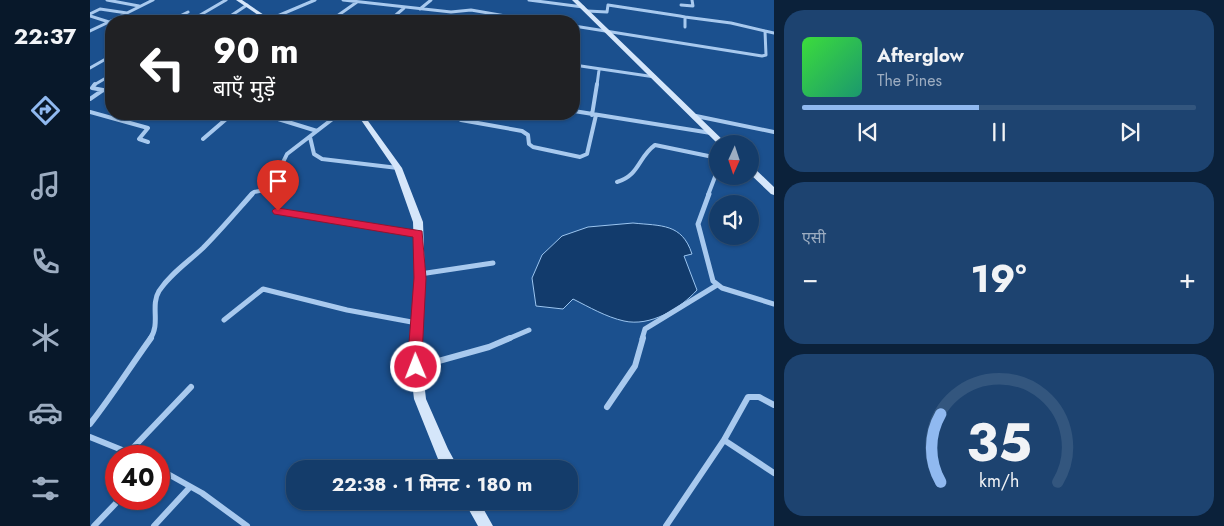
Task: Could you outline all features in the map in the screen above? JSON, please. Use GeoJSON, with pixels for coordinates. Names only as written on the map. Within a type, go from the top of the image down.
{"type":"FeatureCollection","features":[{"type":"Feature","properties":{"kind":"street"},"geometry":{"type":"LineString","coordinates":[[106,0],[140,7]]}},
{"type":"Feature","properties":{"kind":"street"},"geometry":{"type":"LineString","coordinates":[[123,15],[153,0]]}},
{"type":"Feature","properties":{"kind":"street"},"geometry":{"type":"LineString","coordinates":[[200,15],[226,0]]}},
{"type":"Feature","properties":{"kind":"street"},"geometry":{"type":"LineString","coordinates":[[239,0],[260,15]]}},
{"type":"Feature","properties":{"kind":"street"},"geometry":{"type":"LineString","coordinates":[[279,15],[315,0]]}},
{"type":"Feature","properties":{"kind":"street"},"geometry":{"type":"LineString","coordinates":[[343,0],[455,12],[471,10],[500,15]]}},
{"type":"Feature","properties":{"kind":"street"},"geometry":{"type":"LineString","coordinates":[[382,5],[387,0]]}},
{"type":"Feature","properties":{"kind":"street"},"geometry":{"type":"LineString","coordinates":[[420,9],[431,0]]}},
{"type":"Feature","properties":{"kind":"street"},"geometry":{"type":"LineString","coordinates":[[529,0],[607,12],[608,0]]}},
{"type":"Feature","properties":{"kind":"street"},"geometry":{"type":"LineString","coordinates":[[575,0],[712,133]]}},
{"type":"Feature","properties":{"kind":"street"},"geometry":{"type":"LineString","coordinates":[[681,5],[693,6],[692,0]]}},
{"type":"Feature","properties":{"kind":"street"},"geometry":{"type":"LineString","coordinates":[[339,15],[357,2]]}},
{"type":"Feature","properties":{"kind":"street"},"geometry":{"type":"LineString","coordinates":[[232,15],[247,5]]}},
{"type":"Feature","properties":{"kind":"street"},"geometry":{"type":"LineString","coordinates":[[608,5],[731,23],[774,33]]}},
{"type":"Feature","properties":{"kind":"street"},"geometry":{"type":"LineString","coordinates":[[396,15],[404,8]]}},
{"type":"Feature","properties":{"kind":"street"},"geometry":{"type":"LineString","coordinates":[[90,15],[100,9],[127,13]]}},
{"type":"Feature","properties":{"kind":"street"},"geometry":{"type":"LineString","coordinates":[[182,15],[188,12]]}},
{"type":"Feature","properties":{"kind":"street"},"geometry":{"type":"LineString","coordinates":[[90,15],[105,20]]}},
{"type":"Feature","properties":{"kind":"street"},"geometry":{"type":"LineString","coordinates":[[685,17],[685,28]]}},
{"type":"Feature","properties":{"kind":"street"},"geometry":{"type":"LineString","coordinates":[[90,31],[105,24]]}},
{"type":"Feature","properties":{"kind":"street"},"geometry":{"type":"LineString","coordinates":[[580,27],[762,56],[766,55],[765,31]]}},
{"type":"Feature","properties":{"kind":"street"},"geometry":{"type":"LineString","coordinates":[[90,68],[105,59]]}},
{"type":"Feature","properties":{"kind":"street"},"geometry":{"type":"LineString","coordinates":[[580,66],[655,77]]}},
{"type":"Feature","properties":{"kind":"street"},"geometry":{"type":"LineString","coordinates":[[461,120],[522,131],[528,135],[529,144],[533,147],[580,157],[587,154],[599,70]]}},
{"type":"Feature","properties":{"kind":"street"},"geometry":{"type":"LineString","coordinates":[[91,87],[105,78]]}},
{"type":"Feature","properties":{"kind":"street"},"geometry":{"type":"LineString","coordinates":[[91,87],[104,90]]}},
{"type":"Feature","properties":{"kind":"street"},"geometry":{"type":"LineString","coordinates":[[90,100],[104,90]]}},
{"type":"Feature","properties":{"kind":"street"},"geometry":{"type":"LineString","coordinates":[[90,112],[105,116]]}},
{"type":"Feature","properties":{"kind":"street"},"geometry":{"type":"LineString","coordinates":[[580,112],[712,133]]}},
{"type":"Feature","properties":{"kind":"street"},"geometry":{"type":"LineString","coordinates":[[696,116],[774,132]]}},
{"type":"Feature","properties":{"kind":"street"},"geometry":{"type":"LineString","coordinates":[[119,120],[148,128],[139,139],[148,142]]}},
{"type":"Feature","properties":{"kind":"street"},"geometry":{"type":"LineString","coordinates":[[203,139],[225,120]]}},
{"type":"Feature","properties":{"kind":"street"},"geometry":{"type":"LineString","coordinates":[[281,120],[317,131]]}},
{"type":"Feature","properties":{"kind":"street"},"geometry":{"type":"LineString","coordinates":[[90,424],[116,391],[131,364],[152,336],[156,323],[155,301],[159,291],[254,192],[270,189],[283,159],[332,120]]}},
{"type":"Feature","properties":{"kind":"street"},"geometry":{"type":"LineString","coordinates":[[364,120],[398,168],[418,222],[420,274],[416,367],[420,399],[447,460]]}},
{"type":"Feature","properties":{"kind":"street"},"geometry":{"type":"LineString","coordinates":[[310,137],[314,154],[322,159],[398,168]]}},
{"type":"Feature","properties":{"kind":"street"},"geometry":{"type":"LineString","coordinates":[[617,182],[627,180],[633,176],[648,150],[655,145],[709,156]]}},
{"type":"Feature","properties":{"kind":"street"},"geometry":{"type":"LineString","coordinates":[[759,178],[774,192]]}},
{"type":"Feature","properties":{"kind":"street"},"geometry":{"type":"LineString","coordinates":[[712,185],[698,224],[713,281],[717,285],[774,304]]}},
{"type":"Feature","properties":{"kind":"street"},"geometry":{"type":"LineString","coordinates":[[278,211],[418,234]]}},
{"type":"Feature","properties":{"kind":"street"},"geometry":{"type":"LineString","coordinates":[[420,274],[493,263]]}},
{"type":"Feature","properties":{"kind":"street"},"geometry":{"type":"LineString","coordinates":[[607,407],[635,366],[645,329],[717,285]]}},
{"type":"Feature","properties":{"kind":"street"},"geometry":{"type":"LineString","coordinates":[[224,320],[263,289],[347,310],[417,323]]}},
{"type":"Feature","properties":{"kind":"street"},"geometry":{"type":"LineString","coordinates":[[416,367],[488,347],[529,330]]}},
{"type":"Feature","properties":{"kind":"street"},"geometry":{"type":"LineString","coordinates":[[136,445],[191,387]]}},
{"type":"Feature","properties":{"kind":"street"},"geometry":{"type":"LineString","coordinates":[[666,526],[724,440],[748,397],[754,395],[774,405]]}},
{"type":"Feature","properties":{"kind":"street"},"geometry":{"type":"LineString","coordinates":[[90,438],[108,445]]}},
{"type":"Feature","properties":{"kind":"street"},"geometry":{"type":"LineString","coordinates":[[724,440],[774,473]]}},
{"type":"Feature","properties":{"kind":"street"},"geometry":{"type":"LineString","coordinates":[[170,475],[247,526]]}},
{"type":"Feature","properties":{"kind":"street"},"geometry":{"type":"LineString","coordinates":[[154,526],[190,487]]}},
{"type":"Feature","properties":{"kind":"street"},"geometry":{"type":"LineString","coordinates":[[94,526],[109,510]]}},
{"type":"Feature","properties":{"kind":"street"},"geometry":{"type":"LineString","coordinates":[[476,510],[486,526]]}},
{"type":"Feature","properties":{"kind":"water"},"geometry":{"type":"Polygon","coordinates":[[[633,223],[669,228],[682,236],[688,244],[692,254],[684,256],[697,290],[682,304],[654,319],[634,322],[611,317],[573,299],[563,309],[536,306],[532,278],[542,255],[562,236],[588,227],[633,223]]]}},
{"type":"Feature","properties":{"kind":"route"},"geometry":{"type":"LineString","coordinates":[[278,211],[418,234],[420,278],[416,367]]}}]}
